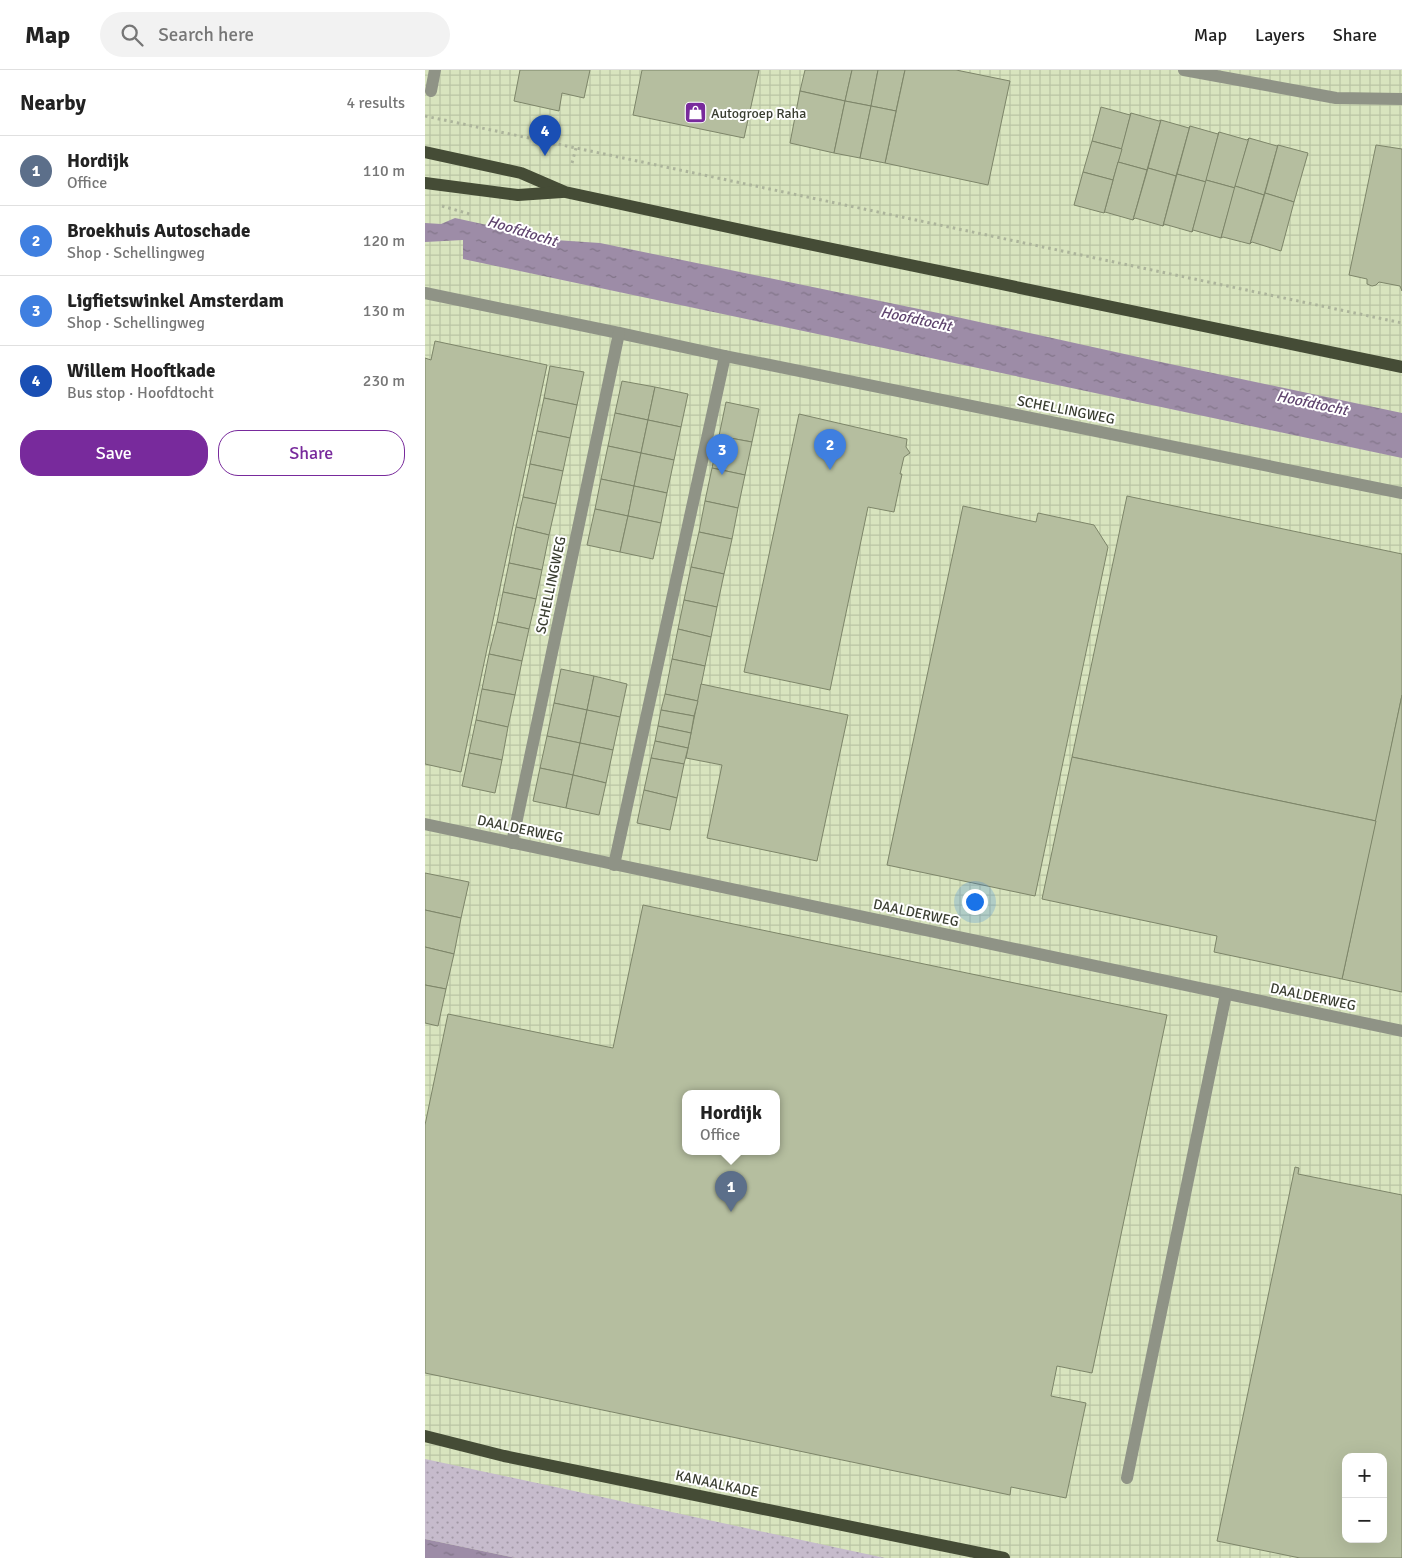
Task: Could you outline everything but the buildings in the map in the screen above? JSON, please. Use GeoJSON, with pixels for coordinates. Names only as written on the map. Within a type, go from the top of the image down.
{"type":"FeatureCollection","features":[{"type":"Feature","properties":{"kind":"main road"},"geometry":{"type":"LineString","coordinates":[[425,152],[521,173],[565,192],[1402,368]]}},
{"type":"Feature","properties":{"kind":"main road"},"geometry":{"type":"LineString","coordinates":[[425,183],[518,195],[565,192]]}},
{"type":"Feature","properties":{"kind":"main road","name":"KANAALKADE"},"geometry":{"type":"LineString","coordinates":[[425,1436],[504,1456],[1004,1558]]}},
{"type":"Feature","properties":{"kind":"street"},"geometry":{"type":"LineString","coordinates":[[431,91],[435,70]]}},
{"type":"Feature","properties":{"kind":"street"},"geometry":{"type":"LineString","coordinates":[[1184,70],[1336,98],[1402,99]]}},
{"type":"Feature","properties":{"kind":"street","name":"SCHELLINGWEG"},"geometry":{"type":"LineString","coordinates":[[425,293],[725,356],[1402,493]]}},
{"type":"Feature","properties":{"kind":"street","name":"SCHELLINGWEG"},"geometry":{"type":"LineString","coordinates":[[512,843],[619,333]]}},
{"type":"Feature","properties":{"kind":"street"},"geometry":{"type":"LineString","coordinates":[[614,865],[725,356]]}},
{"type":"Feature","properties":{"kind":"street","name":"DAALDERWEG"},"geometry":{"type":"LineString","coordinates":[[425,824],[1402,1031]]}},
{"type":"Feature","properties":{"kind":"street"},"geometry":{"type":"LineString","coordinates":[[1127,1478],[1226,994]]}},
{"type":"Feature","properties":{"kind":"path"},"geometry":{"type":"LineString","coordinates":[[425,116],[1402,323]]}},
{"type":"Feature","properties":{"kind":"path"},"geometry":{"type":"LineString","coordinates":[[572,163],[576,148]]}},
{"type":"Feature","properties":{"kind":"path"},"geometry":{"type":"LineString","coordinates":[[435,204],[473,215]]}},
{"type":"Feature","properties":{"kind":"shaded area"},"geometry":{"type":"Polygon","coordinates":[[[425,70],[1402,70],[1402,1558],[685,1558],[425,1502],[425,70]]]}},
{"type":"Feature","properties":{"kind":"shaded area"},"geometry":{"type":"Polygon","coordinates":[[[425,1459],[885,1558],[516,1558],[425,1539],[425,1459]]]}},
{"type":"Feature","properties":{"kind":"water","name":"Hoofdtocht"},"geometry":{"type":"Polygon","coordinates":[[[455,218],[555,240],[600,243],[943,314],[1402,413],[1402,458],[463,259],[463,240],[425,242],[425,223],[441,224],[455,218]]]}},
{"type":"Feature","properties":{"kind":"water"},"geometry":{"type":"Polygon","coordinates":[[[425,1539],[516,1558],[425,1558],[425,1539]]]}},
{"type":"Feature","properties":{"kind":"place","name":"Autogroep Raha"},"geometry":{"type":"Point","coordinates":[695,113]}},
{"type":"Feature","properties":{"kind":"place","name":"Willem Hooftkade"},"geometry":{"type":"Point","coordinates":[545,156]}},
{"type":"Feature","properties":{"kind":"place","name":"Broekhuis Autoschade"},"geometry":{"type":"Point","coordinates":[830,470]}},
{"type":"Feature","properties":{"kind":"place","name":"Ligfietswinkel Amsterdam"},"geometry":{"type":"Point","coordinates":[722,475]}},
{"type":"Feature","properties":{"kind":"place","name":"Hordijk"},"geometry":{"type":"Point","coordinates":[731,1212]}}]}
